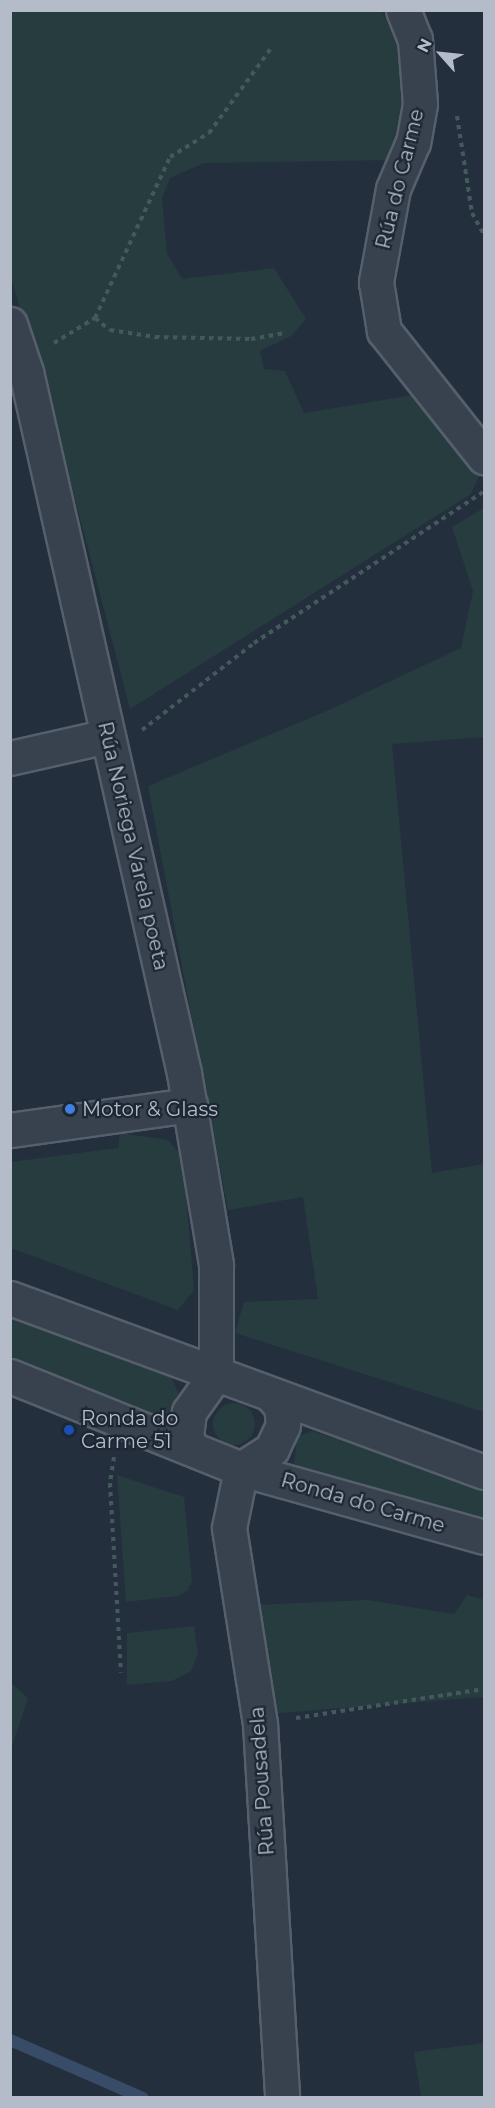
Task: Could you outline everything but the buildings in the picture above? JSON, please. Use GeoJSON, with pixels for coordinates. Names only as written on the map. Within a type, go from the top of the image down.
{"type":"FeatureCollection","features":[{"type":"Feature","properties":{"kind":"street","name":"Rúa do Carme"},"geometry":{"type":"LineString","coordinates":[[403,10],[415,39],[420,104],[413,142],[393,189],[376,282],[384,331],[484,457]]}},
{"type":"Feature","properties":{"kind":"street","name":"Rúa Noriega Varela poeta"},"geometry":{"type":"LineString","coordinates":[[10,324],[22,362],[110,743],[190,1105],[216,1265],[216,1374]]}},
{"type":"Feature","properties":{"kind":"street"},"geometry":{"type":"LineString","coordinates":[[10,758],[110,743]]}},
{"type":"Feature","properties":{"kind":"street"},"geometry":{"type":"LineString","coordinates":[[10,1130],[190,1105]]}},
{"type":"Feature","properties":{"kind":"street"},"geometry":{"type":"LineString","coordinates":[[10,1298],[484,1472]]}},
{"type":"Feature","properties":{"kind":"street"},"geometry":{"type":"LineString","coordinates":[[191,1448],[186,1436],[189,1412],[216,1374]]}},
{"type":"Feature","properties":{"kind":"street","name":"Ronda do Carme"},"geometry":{"type":"LineString","coordinates":[[10,1376],[241,1469],[484,1538]]}},
{"type":"Feature","properties":{"kind":"street","name":"Ronda do Carme"},"geometry":{"type":"LineString","coordinates":[[241,1469],[272,1449],[283,1425],[281,1406],[272,1396]]}},
{"type":"Feature","properties":{"kind":"street","name":"Rúa Pousadela"},"geometry":{"type":"LineString","coordinates":[[241,1469],[229,1528],[260,1724],[282,2097]]}},
{"type":"Feature","properties":{"kind":"path"},"geometry":{"type":"LineString","coordinates":[[22,362],[95,318],[170,157],[209,133],[272,46]]}},
{"type":"Feature","properties":{"kind":"path"},"geometry":{"type":"LineString","coordinates":[[95,318],[110,330],[155,338],[251,339],[285,333]]}},
{"type":"Feature","properties":{"kind":"path"},"geometry":{"type":"LineString","coordinates":[[110,743],[254,643],[484,492]]}},
{"type":"Feature","properties":{"kind":"path"},"geometry":{"type":"LineString","coordinates":[[115,1451],[110,1483],[121,1673]]}},
{"type":"Feature","properties":{"kind":"path"},"geometry":{"type":"LineString","coordinates":[[260,1724],[484,1689]]}},
{"type":"Feature","properties":{"kind":"green space"},"geometry":{"type":"Polygon","coordinates":[[[10,11],[382,11],[414,83],[394,160],[204,163],[170,178],[162,198],[167,254],[182,279],[274,268],[306,319],[291,336],[260,351],[264,369],[285,371],[304,413],[419,394],[480,474],[471,494],[130,709],[62,449],[11,278],[10,11]]]}},
{"type":"Feature","properties":{"kind":"green space"},"geometry":{"type":"Polygon","coordinates":[[[484,508],[484,737],[392,744],[432,1173],[484,1164],[484,1412],[235,1333],[244,1302],[318,1299],[303,1197],[228,1210],[148,786],[331,709],[461,648],[473,591],[452,527],[484,508]]]}},
{"type":"Feature","properties":{"kind":"green space"},"geometry":{"type":"Polygon","coordinates":[[[120,1133],[168,1140],[183,1157],[194,1290],[178,1310],[11,1248],[10,1162],[118,1148],[120,1133]]]}},
{"type":"Feature","properties":{"kind":"green space"},"geometry":{"type":"Polygon","coordinates":[[[10,1314],[169,1373],[179,1394],[174,1408],[168,1416],[154,1416],[11,1364],[10,1314]]]}},
{"type":"Feature","properties":{"kind":"green space"},"geometry":{"type":"Polygon","coordinates":[[[234,1403],[242,1404],[249,1409],[254,1416],[254,1432],[249,1439],[242,1444],[234,1445],[226,1444],[219,1439],[214,1432],[213,1424],[214,1416],[219,1409],[226,1404],[234,1403]]]}},
{"type":"Feature","properties":{"kind":"green space"},"geometry":{"type":"Polygon","coordinates":[[[312,1431],[484,1486],[484,1528],[317,1477],[294,1465],[297,1437],[312,1431]]]}},
{"type":"Feature","properties":{"kind":"green space"},"geometry":{"type":"Polygon","coordinates":[[[117,1475],[184,1497],[192,1581],[188,1590],[178,1596],[126,1602],[117,1475]]]}},
{"type":"Feature","properties":{"kind":"green space"},"geometry":{"type":"Polygon","coordinates":[[[467,1595],[484,1600],[484,1697],[267,1714],[255,1605],[367,1600],[454,1614],[467,1595]]]}},
{"type":"Feature","properties":{"kind":"green space"},"geometry":{"type":"Polygon","coordinates":[[[194,1626],[198,1654],[191,1671],[172,1681],[127,1685],[127,1633],[194,1626]]]}},
{"type":"Feature","properties":{"kind":"green space"},"geometry":{"type":"Polygon","coordinates":[[[11,1683],[28,1698],[11,1749],[11,1683]]]}},
{"type":"Feature","properties":{"kind":"green space"},"geometry":{"type":"Polygon","coordinates":[[[484,2043],[484,2097],[421,2097],[414,2052],[484,2043]]]}},
{"type":"Feature","properties":{"kind":"waterway"},"geometry":{"type":"LineString","coordinates":[[10,2040],[143,2098]]}},
{"type":"Feature","properties":{"kind":"place","name":"Motor & Glass"},"geometry":{"type":"Point","coordinates":[70,1109]}},
{"type":"Feature","properties":{"kind":"place","name":"Ronda do Carme 51"},"geometry":{"type":"Point","coordinates":[69,1430]}}]}
